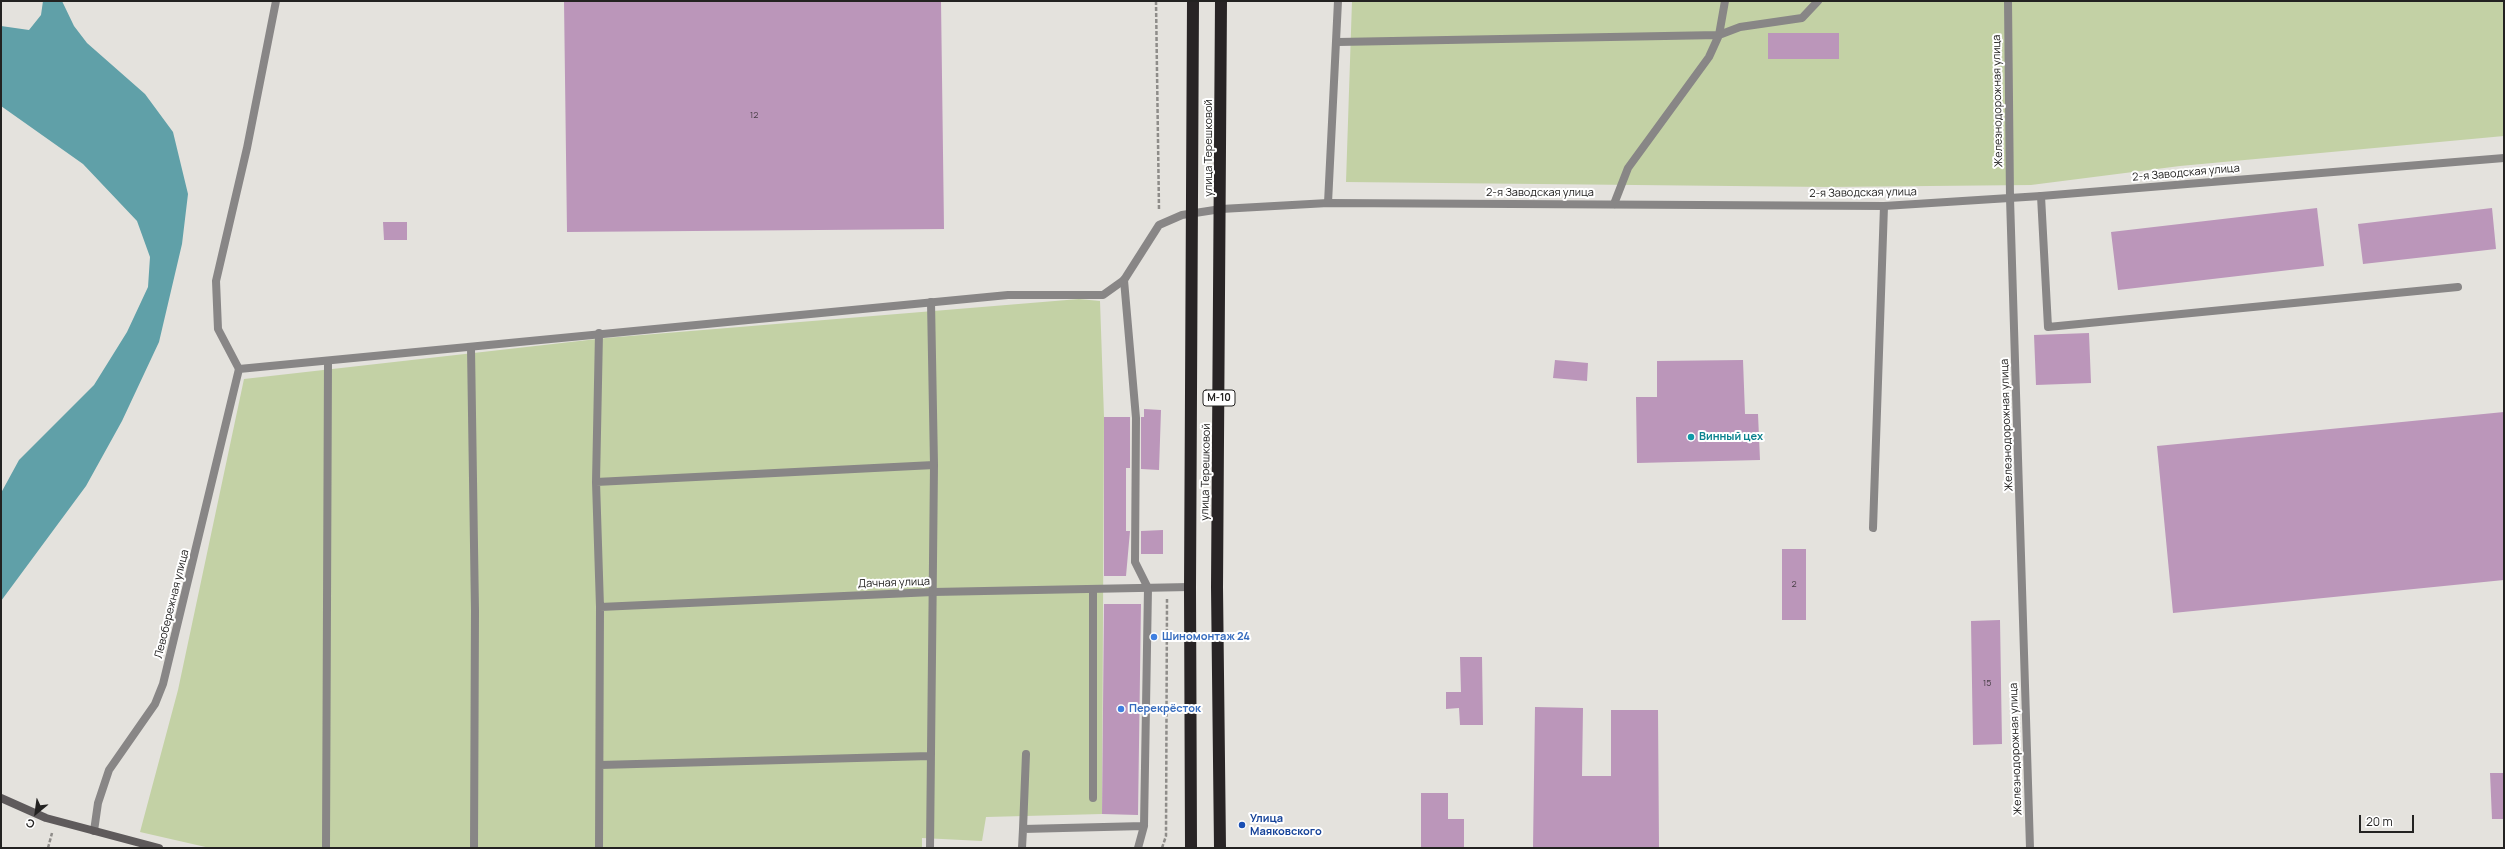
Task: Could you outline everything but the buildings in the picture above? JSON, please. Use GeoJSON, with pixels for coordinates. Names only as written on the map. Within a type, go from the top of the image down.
{"type":"FeatureCollection","features":[{"type":"Feature","properties":{"kind":"highway","name":"улица Терешковой"},"geometry":{"type":"LineString","coordinates":[[1191,848],[1190,587],[1193,1]]}},
{"type":"Feature","properties":{"kind":"highway","name":"улица Терешковой"},"geometry":{"type":"LineString","coordinates":[[1220,848],[1217,586],[1221,209],[1221,1]]}},
{"type":"Feature","properties":{"kind":"street"},"geometry":{"type":"LineString","coordinates":[[276,1],[247,148],[216,280],[218,329],[239,369],[471,348],[599,333],[1008,295],[1103,295],[1124,280],[1159,225]]}},
{"type":"Feature","properties":{"kind":"street"},"geometry":{"type":"LineString","coordinates":[[1328,203],[1338,42],[1338,1]]}},
{"type":"Feature","properties":{"kind":"street"},"geometry":{"type":"LineString","coordinates":[[1614,204],[1628,168],[1709,57],[1719,35],[1725,1]]}},
{"type":"Feature","properties":{"kind":"street"},"geometry":{"type":"LineString","coordinates":[[1338,42],[1719,35],[1740,27],[1802,18],[1818,1]]}},
{"type":"Feature","properties":{"kind":"street","name":"Железнодорожная улица"},"geometry":{"type":"LineString","coordinates":[[2008,1],[2010,198],[2030,848]]}},
{"type":"Feature","properties":{"kind":"street","name":"2-я Заводская улица"},"geometry":{"type":"LineString","coordinates":[[1159,225],[1182,215],[1221,209],[1328,203],[1884,206],[2041,196],[2504,158]]}},
{"type":"Feature","properties":{"kind":"street"},"geometry":{"type":"LineString","coordinates":[[2041,196],[2048,327],[2458,287]]}},
{"type":"Feature","properties":{"kind":"street"},"geometry":{"type":"LineString","coordinates":[[1873,528],[1884,206]]}},
{"type":"Feature","properties":{"kind":"street"},"geometry":{"type":"LineString","coordinates":[[1124,280],[1136,418],[1134,562],[1148,588],[1144,826],[1138,848]]}},
{"type":"Feature","properties":{"kind":"street"},"geometry":{"type":"LineString","coordinates":[[930,848],[934,465],[931,302]]}},
{"type":"Feature","properties":{"kind":"street"},"geometry":{"type":"LineString","coordinates":[[599,333],[596,482],[600,607],[599,848]]}},
{"type":"Feature","properties":{"kind":"street"},"geometry":{"type":"LineString","coordinates":[[471,348],[474,848]]}},
{"type":"Feature","properties":{"kind":"street"},"geometry":{"type":"LineString","coordinates":[[326,848],[328,361]]}},
{"type":"Feature","properties":{"kind":"street","name":"Левобережная улица"},"geometry":{"type":"LineString","coordinates":[[94,831],[98,803],[109,770],[155,704],[163,684],[239,369]]}},
{"type":"Feature","properties":{"kind":"street"},"geometry":{"type":"LineString","coordinates":[[596,482],[934,465]]}},
{"type":"Feature","properties":{"kind":"street","name":"Дачная улица"},"geometry":{"type":"LineString","coordinates":[[600,607],[933,592],[1190,587]]}},
{"type":"Feature","properties":{"kind":"street"},"geometry":{"type":"LineString","coordinates":[[1093,798],[1094,589]]}},
{"type":"Feature","properties":{"kind":"street"},"geometry":{"type":"LineString","coordinates":[[1022,848],[1026,754]]}},
{"type":"Feature","properties":{"kind":"street"},"geometry":{"type":"LineString","coordinates":[[600,765],[930,756]]}},
{"type":"Feature","properties":{"kind":"street"},"geometry":{"type":"LineString","coordinates":[[1,798],[46,818],[159,848]]}},
{"type":"Feature","properties":{"kind":"street"},"geometry":{"type":"LineString","coordinates":[[1023,830],[1144,826]]}},
{"type":"Feature","properties":{"kind":"path"},"geometry":{"type":"LineString","coordinates":[[1156,1],[1159,225]]}},
{"type":"Feature","properties":{"kind":"path"},"geometry":{"type":"LineString","coordinates":[[1162,848],[1166,836],[1166,588]]}},
{"type":"Feature","properties":{"kind":"green space"},"geometry":{"type":"Polygon","coordinates":[[[1352,1],[2504,1],[2504,136],[2180,166],[2031,185],[1828,187],[1346,182],[1352,1]]]}},
{"type":"Feature","properties":{"kind":"green space"},"geometry":{"type":"Polygon","coordinates":[[[1079,299],[1100,301],[1104,417],[1102,814],[986,817],[982,841],[922,838],[922,848],[210,848],[140,832],[178,690],[244,379],[606,338],[1079,299]]]}},
{"type":"Feature","properties":{"kind":"water"},"geometry":{"type":"Polygon","coordinates":[[[43,1],[62,1],[74,26],[87,43],[145,94],[173,132],[188,194],[182,244],[159,342],[122,421],[86,486],[1,601],[1,493],[19,460],[94,385],[127,332],[148,287],[150,257],[137,221],[83,164],[1,106],[1,26],[29,30],[41,15],[43,1]]]}},
{"type":"Feature","properties":{"kind":"place","name":"Винный цех"},"geometry":{"type":"Point","coordinates":[1691,437]}},
{"type":"Feature","properties":{"kind":"place","name":"Шиномонтаж 24"},"geometry":{"type":"Point","coordinates":[1154,637]}},
{"type":"Feature","properties":{"kind":"place","name":"Перекрёсток"},"geometry":{"type":"Point","coordinates":[1121,709]}},
{"type":"Feature","properties":{"kind":"place","name":"Улица Маяковского"},"geometry":{"type":"Point","coordinates":[1242,825]}}]}
